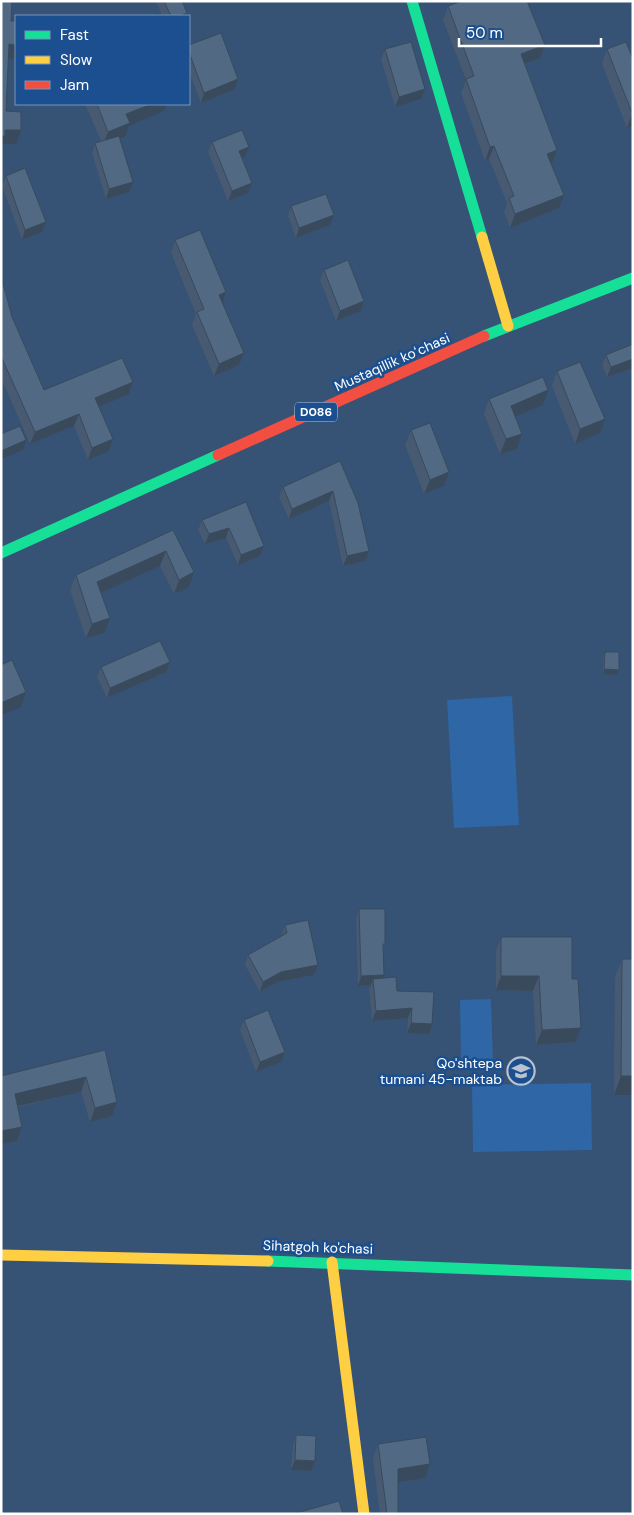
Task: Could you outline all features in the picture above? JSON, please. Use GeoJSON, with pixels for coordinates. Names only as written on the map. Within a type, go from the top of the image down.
{"type":"FeatureCollection","features":[{"type":"Feature","properties":{"kind":"street"},"geometry":{"type":"LineString","coordinates":[[412,1],[508,326]]}},
{"type":"Feature","properties":{"kind":"street","name":"Mustaqillik koʻchasi"},"geometry":{"type":"LineString","coordinates":[[1,553],[508,326],[633,278]]}},
{"type":"Feature","properties":{"kind":"street","name":"Sihatgoh ko'chasi"},"geometry":{"type":"LineString","coordinates":[[1,1255],[332,1262],[633,1275]]}},
{"type":"Feature","properties":{"kind":"street"},"geometry":{"type":"LineString","coordinates":[[332,1262],[364,1514]]}},
{"type":"Feature","properties":{"kind":"shaded area"},"geometry":{"type":"Polygon","coordinates":[[[512,696],[519,825],[454,828],[447,700],[512,696]]]}},
{"type":"Feature","properties":{"kind":"shaded area"},"geometry":{"type":"Polygon","coordinates":[[[491,999],[493,1063],[461,1063],[460,1000],[491,999]]]}},
{"type":"Feature","properties":{"kind":"shaded area"},"geometry":{"type":"Polygon","coordinates":[[[591,1083],[592,1150],[473,1152],[472,1085],[591,1083]]]}},
{"type":"Feature","properties":{"kind":"building"},"geometry":{"type":"Polygon","coordinates":[[[1,1],[12,1],[11,21],[15,21],[15,45],[9,44],[6,111],[21,112],[21,130],[5,130],[5,136],[1,136],[1,1]]]}},
{"type":"Feature","properties":{"kind":"building"},"geometry":{"type":"Polygon","coordinates":[[[164,1],[182,1],[187,13],[171,15],[164,1]]]}},
{"type":"Feature","properties":{"kind":"building"},"geometry":{"type":"Polygon","coordinates":[[[462,1],[527,1],[545,45],[521,54],[557,150],[547,154],[564,195],[515,214],[509,198],[514,196],[494,146],[490,147],[466,79],[474,76],[448,6],[462,1]]]}},
{"type":"Feature","properties":{"kind":"building"},"geometry":{"type":"Polygon","coordinates":[[[221,33],[238,79],[204,93],[190,55],[190,45],[221,33]]]}},
{"type":"Feature","properties":{"kind":"building"},"geometry":{"type":"Polygon","coordinates":[[[411,42],[425,89],[399,97],[385,49],[411,42]]]}},
{"type":"Feature","properties":{"kind":"building"},"geometry":{"type":"Polygon","coordinates":[[[626,42],[633,59],[632,113],[607,49],[626,42]]]}},
{"type":"Feature","properties":{"kind":"building"},"geometry":{"type":"Polygon","coordinates":[[[97,105],[149,105],[126,114],[130,123],[108,132],[97,105]]]}},
{"type":"Feature","properties":{"kind":"building"},"geometry":{"type":"Polygon","coordinates":[[[242,130],[249,147],[239,151],[252,183],[232,191],[212,142],[242,130]]]}},
{"type":"Feature","properties":{"kind":"building"},"geometry":{"type":"Polygon","coordinates":[[[119,136],[133,182],[109,189],[95,143],[119,136]]]}},
{"type":"Feature","properties":{"kind":"building"},"geometry":{"type":"Polygon","coordinates":[[[25,168],[46,222],[25,230],[6,176],[25,168]]]}},
{"type":"Feature","properties":{"kind":"building"},"geometry":{"type":"Polygon","coordinates":[[[326,194],[334,215],[299,228],[291,206],[326,194]]]}},
{"type":"Feature","properties":{"kind":"building"},"geometry":{"type":"Polygon","coordinates":[[[200,230],[226,292],[219,295],[244,353],[219,364],[197,312],[204,309],[175,240],[200,230]]]}},
{"type":"Feature","properties":{"kind":"building"},"geometry":{"type":"Polygon","coordinates":[[[348,260],[364,301],[340,311],[324,270],[348,260]]]}},
{"type":"Feature","properties":{"kind":"building"},"geometry":{"type":"Polygon","coordinates":[[[1,276],[12,317],[44,390],[122,358],[133,382],[95,398],[113,439],[92,448],[79,414],[35,432],[1,356],[1,276]]]}},
{"type":"Feature","properties":{"kind":"building"},"geometry":{"type":"Polygon","coordinates":[[[633,344],[633,359],[611,367],[606,355],[633,344]]]}},
{"type":"Feature","properties":{"kind":"building"},"geometry":{"type":"Polygon","coordinates":[[[580,362],[605,419],[580,429],[557,371],[580,362]]]}},
{"type":"Feature","properties":{"kind":"building"},"geometry":{"type":"Polygon","coordinates":[[[543,377],[548,390],[511,406],[522,434],[506,439],[489,399],[543,377]]]}},
{"type":"Feature","properties":{"kind":"building"},"geometry":{"type":"Polygon","coordinates":[[[430,423],[449,472],[430,480],[411,430],[430,423]]]}},
{"type":"Feature","properties":{"kind":"building"},"geometry":{"type":"Polygon","coordinates":[[[20,426],[26,440],[1,451],[1,434],[20,426]]]}},
{"type":"Feature","properties":{"kind":"building"},"geometry":{"type":"Polygon","coordinates":[[[340,461],[358,503],[369,551],[347,556],[333,491],[292,509],[283,487],[340,461]]]}},
{"type":"Feature","properties":{"kind":"building"},"geometry":{"type":"Polygon","coordinates":[[[246,502],[264,546],[241,555],[229,528],[209,534],[202,520],[246,502]]]}},
{"type":"Feature","properties":{"kind":"building"},"geometry":{"type":"Polygon","coordinates":[[[173,530],[194,572],[179,580],[166,551],[97,582],[110,618],[92,624],[76,575],[173,530]]]}},
{"type":"Feature","properties":{"kind":"building"},"geometry":{"type":"Polygon","coordinates":[[[160,641],[170,662],[110,688],[101,667],[160,641]]]}},
{"type":"Feature","properties":{"kind":"building"},"geometry":{"type":"Polygon","coordinates":[[[605,652],[619,652],[619,670],[604,669],[605,652]]]}},
{"type":"Feature","properties":{"kind":"building"},"geometry":{"type":"Polygon","coordinates":[[[12,660],[26,692],[1,703],[1,665],[12,660]]]}},
{"type":"Feature","properties":{"kind":"building"},"geometry":{"type":"Polygon","coordinates":[[[359,909],[385,909],[384,975],[361,976],[359,909]]]}},
{"type":"Feature","properties":{"kind":"building"},"geometry":{"type":"Polygon","coordinates":[[[308,920],[318,965],[281,972],[263,982],[248,955],[287,933],[285,925],[308,920]]]}},
{"type":"Feature","properties":{"kind":"building"},"geometry":{"type":"Polygon","coordinates":[[[501,937],[572,937],[572,979],[578,979],[581,1028],[542,1030],[539,976],[501,976],[501,937]]]}},
{"type":"Feature","properties":{"kind":"building"},"geometry":{"type":"Polygon","coordinates":[[[622,959],[633,959],[633,1076],[621,1076],[622,959]]]}},
{"type":"Feature","properties":{"kind":"building"},"geometry":{"type":"Polygon","coordinates":[[[396,977],[397,991],[434,992],[432,1024],[411,1023],[412,1008],[376,1011],[373,979],[396,977]]]}},
{"type":"Feature","properties":{"kind":"building"},"geometry":{"type":"Polygon","coordinates":[[[268,1010],[285,1052],[260,1062],[244,1020],[268,1010]]]}},
{"type":"Feature","properties":{"kind":"building"},"geometry":{"type":"Polygon","coordinates":[[[105,1050],[117,1102],[95,1108],[86,1077],[15,1094],[22,1127],[1,1131],[1,1076],[105,1050]]]}},
{"type":"Feature","properties":{"kind":"building"},"geometry":{"type":"Polygon","coordinates":[[[296,1435],[316,1436],[315,1461],[295,1460],[296,1435]]]}},
{"type":"Feature","properties":{"kind":"building"},"geometry":{"type":"Polygon","coordinates":[[[426,1437],[430,1464],[398,1469],[398,1514],[387,1514],[378,1444],[426,1437]]]}},
{"type":"Feature","properties":{"kind":"building"},"geometry":{"type":"Polygon","coordinates":[[[339,1501],[343,1514],[293,1514],[339,1501]]]}},
{"type":"Feature","properties":{"kind":"traffic: fast"},"geometry":{"type":"LineString","coordinates":[[412,1],[482,237]]}},
{"type":"Feature","properties":{"kind":"traffic: fast"},"geometry":{"type":"LineString","coordinates":[[484,336],[633,278]]}},
{"type":"Feature","properties":{"kind":"traffic: fast"},"geometry":{"type":"LineString","coordinates":[[1,553],[218,455]]}},
{"type":"Feature","properties":{"kind":"traffic: fast"},"geometry":{"type":"LineString","coordinates":[[268,1261],[633,1275]]}},
{"type":"Feature","properties":{"kind":"traffic: slow"},"geometry":{"type":"LineString","coordinates":[[482,237],[508,326]]}},
{"type":"Feature","properties":{"kind":"traffic: slow"},"geometry":{"type":"LineString","coordinates":[[1,1255],[268,1261]]}},
{"type":"Feature","properties":{"kind":"traffic: slow"},"geometry":{"type":"LineString","coordinates":[[332,1262],[364,1514]]}},
{"type":"Feature","properties":{"kind":"traffic: jam"},"geometry":{"type":"LineString","coordinates":[[218,455],[484,336]]}},
{"type":"Feature","properties":{"kind":"place","name":"Qo'shtepa tumani 45-maktab"},"geometry":{"type":"Point","coordinates":[521,1071]}}]}
